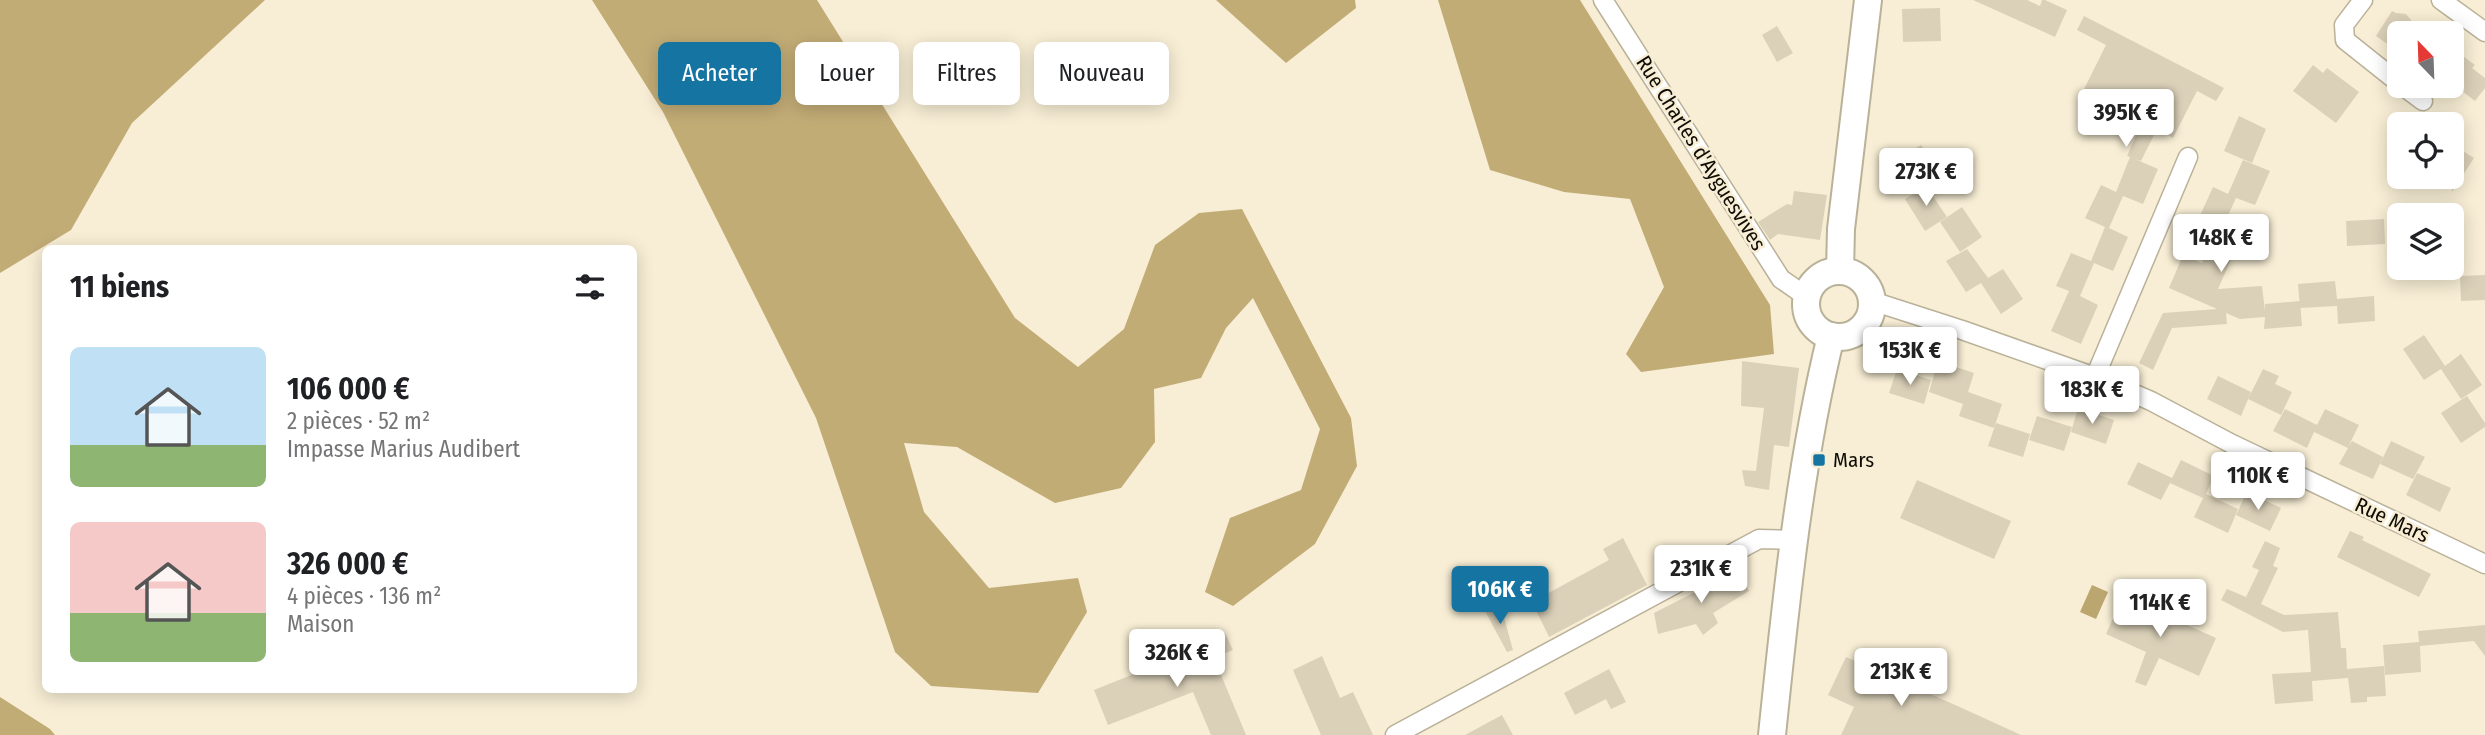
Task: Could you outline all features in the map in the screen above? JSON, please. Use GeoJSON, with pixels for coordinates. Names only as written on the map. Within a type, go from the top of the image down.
{"type":"FeatureCollection","features":[{"type":"Feature","properties":{"kind":"main road"},"geometry":{"type":"LineString","coordinates":[[1840,271],[1842,229],[1868,0]]}},
{"type":"Feature","properties":{"kind":"main road"},"geometry":{"type":"LineString","coordinates":[[1840,271],[1861,279],[1872,301],[1866,322],[1854,333],[1842,337],[1831,335],[1814,325],[1809,317],[1807,298],[1813,284],[1822,276],[1840,271]]}},
{"type":"Feature","properties":{"kind":"main road"},"geometry":{"type":"LineString","coordinates":[[1772,735],[1794,540],[1819,385],[1831,335]]}},
{"type":"Feature","properties":{"kind":"street","name":"Rue Charles d'Ayguesvives"},"geometry":{"type":"LineString","coordinates":[[1603,0],[1781,279],[1807,298]]}},
{"type":"Feature","properties":{"kind":"street"},"geometry":{"type":"LineString","coordinates":[[2363,0],[2344,24],[2345,40],[2387,73]]}},
{"type":"Feature","properties":{"kind":"street"},"geometry":{"type":"LineString","coordinates":[[2441,0],[2485,32]]}},
{"type":"Feature","properties":{"kind":"street"},"geometry":{"type":"LineString","coordinates":[[2419,98],[2423,101]]}},
{"type":"Feature","properties":{"kind":"street"},"geometry":{"type":"LineString","coordinates":[[2095,377],[2188,157]]}},
{"type":"Feature","properties":{"kind":"street","name":"Rue Mars"},"geometry":{"type":"LineString","coordinates":[[1872,301],[2095,377],[2151,401],[2256,456],[2485,564]]}},
{"type":"Feature","properties":{"kind":"street"},"geometry":{"type":"LineString","coordinates":[[1395,735],[1759,539],[1794,540]]}},
{"type":"Feature","properties":{"kind":"shaded area"},"geometry":{"type":"Polygon","coordinates":[[[0,0],[265,0],[132,123],[71,230],[42,245],[42,248],[0,273],[0,0]]]}},
{"type":"Feature","properties":{"kind":"shaded area"},"geometry":{"type":"Polygon","coordinates":[[[592,0],[817,0],[843,42],[795,42],[795,105],[882,105],[1015,318],[1078,367],[1124,329],[1155,245],[1199,213],[1242,209],[1351,418],[1357,466],[1315,544],[1233,606],[1205,592],[1230,518],[1301,490],[1320,429],[1253,298],[1226,328],[1201,378],[1154,389],[1155,442],[1121,488],[1055,503],[957,447],[904,443],[924,512],[989,588],[1078,578],[1087,612],[1038,693],[931,686],[895,652],[816,418],[659,105],[781,105],[781,42],[658,42],[658,104],[592,0]]]}},
{"type":"Feature","properties":{"kind":"shaded area"},"geometry":{"type":"Polygon","coordinates":[[[1216,0],[1355,0],[1356,8],[1286,63],[1216,0]]]}},
{"type":"Feature","properties":{"kind":"shaded area"},"geometry":{"type":"Polygon","coordinates":[[[1438,0],[1580,0],[1770,305],[1774,354],[1641,372],[1626,354],[1664,287],[1630,199],[1564,192],[1490,170],[1438,0]]]}},
{"type":"Feature","properties":{"kind":"shaded area"},"geometry":{"type":"Polygon","coordinates":[[[2092,585],[2108,592],[2096,619],[2080,612],[2092,585]]]}},
{"type":"Feature","properties":{"kind":"shaded area"},"geometry":{"type":"Polygon","coordinates":[[[0,697],[50,729],[55,735],[0,735],[0,697]]]}},
{"type":"Feature","properties":{"kind":"building"},"geometry":{"type":"Polygon","coordinates":[[[1973,0],[2027,0],[2040,6],[2042,0],[2045,0],[2067,10],[2055,37],[1973,0]]]}},
{"type":"Feature","properties":{"kind":"building"},"geometry":{"type":"Polygon","coordinates":[[[1940,8],[1941,41],[1903,42],[1902,9],[1940,8]]]}},
{"type":"Feature","properties":{"kind":"building"},"geometry":{"type":"Polygon","coordinates":[[[2392,11],[2406,14],[2412,21],[2387,21],[2387,44],[2376,36],[2392,11]]]}},
{"type":"Feature","properties":{"kind":"building"},"geometry":{"type":"Polygon","coordinates":[[[2084,16],[2224,88],[2216,101],[2197,91],[2173,138],[2157,129],[2141,161],[2135,159],[2158,169],[2143,204],[2123,196],[2109,228],[2128,237],[2113,271],[2094,263],[2080,296],[2098,305],[2081,344],[2051,331],[2069,291],[2056,286],[2071,253],[2091,261],[2105,227],[2085,218],[2101,185],[2116,192],[2130,157],[2127,156],[2142,122],[2083,91],[2106,45],[2077,30],[2084,16]]]}},
{"type":"Feature","properties":{"kind":"building"},"geometry":{"type":"Polygon","coordinates":[[[1777,26],[1793,53],[1777,62],[1762,35],[1777,26]]]}},
{"type":"Feature","properties":{"kind":"building"},"geometry":{"type":"Polygon","coordinates":[[[2464,57],[2475,65],[2472,68],[2485,78],[2485,88],[2475,101],[2464,93],[2464,57]]]}},
{"type":"Feature","properties":{"kind":"building"},"geometry":{"type":"Polygon","coordinates":[[[2313,65],[2323,73],[2327,68],[2359,92],[2336,123],[2293,91],[2313,65]]]}},
{"type":"Feature","properties":{"kind":"building"},"geometry":{"type":"Polygon","coordinates":[[[2239,116],[2266,129],[2252,163],[2224,151],[2239,116]]]}},
{"type":"Feature","properties":{"kind":"building"},"geometry":{"type":"Polygon","coordinates":[[[1921,145],[1942,175],[1919,190],[1898,159],[1921,145]]]}},
{"type":"Feature","properties":{"kind":"building"},"geometry":{"type":"Polygon","coordinates":[[[2464,152],[2474,158],[2464,173],[2464,152]]]}},
{"type":"Feature","properties":{"kind":"building"},"geometry":{"type":"Polygon","coordinates":[[[2243,160],[2270,171],[2255,205],[2236,198],[2221,231],[2240,239],[2218,289],[2262,286],[2265,311],[2265,304],[2300,301],[2302,326],[2264,329],[2265,317],[2240,319],[2226,313],[2227,324],[2172,328],[2153,370],[2139,363],[2163,313],[2217,309],[2169,288],[2183,255],[2202,263],[2216,229],[2198,220],[2213,187],[2228,194],[2243,160]]]}},
{"type":"Feature","properties":{"kind":"building"},"geometry":{"type":"Polygon","coordinates":[[[1926,186],[1947,217],[1925,231],[1905,199],[1926,186]]]}},
{"type":"Feature","properties":{"kind":"building"},"geometry":{"type":"Polygon","coordinates":[[[1794,191],[1827,195],[1820,240],[1778,234],[1770,240],[1758,222],[1787,204],[1792,205],[1794,191]]]}},
{"type":"Feature","properties":{"kind":"building"},"geometry":{"type":"Polygon","coordinates":[[[1962,207],[1982,237],[1960,252],[1940,222],[1962,207]]]}},
{"type":"Feature","properties":{"kind":"building"},"geometry":{"type":"Polygon","coordinates":[[[2384,219],[2385,244],[2347,246],[2346,221],[2384,219]]]}},
{"type":"Feature","properties":{"kind":"building"},"geometry":{"type":"Polygon","coordinates":[[[1967,249],[1988,278],[2003,269],[2023,299],[2001,314],[1981,283],[1966,292],[1946,261],[1967,249]]]}},
{"type":"Feature","properties":{"kind":"building"},"geometry":{"type":"Polygon","coordinates":[[[2485,275],[2485,300],[2461,301],[2460,280],[2464,280],[2464,276],[2485,275]]]}},
{"type":"Feature","properties":{"kind":"building"},"geometry":{"type":"Polygon","coordinates":[[[2335,281],[2337,299],[2374,296],[2375,321],[2338,324],[2337,306],[2300,308],[2298,284],[2335,281]]]}},
{"type":"Feature","properties":{"kind":"building"},"geometry":{"type":"Polygon","coordinates":[[[2424,335],[2445,366],[2461,354],[2482,385],[2461,399],[2441,369],[2424,380],[2403,349],[2424,335]]]}},
{"type":"Feature","properties":{"kind":"building"},"geometry":{"type":"Polygon","coordinates":[[[1742,361],[1799,368],[1789,447],[1774,445],[1769,490],[1745,486],[1742,470],[1756,471],[1764,408],[1741,406],[1742,361]]]}},
{"type":"Feature","properties":{"kind":"building"},"geometry":{"type":"Polygon","coordinates":[[[1938,361],[1974,373],[1968,392],[2002,404],[1994,428],[1959,416],[1963,404],[1929,392],[1938,361]]]}},
{"type":"Feature","properties":{"kind":"building"},"geometry":{"type":"Polygon","coordinates":[[[1897,369],[1931,380],[1924,404],[1889,393],[1897,369]]]}},
{"type":"Feature","properties":{"kind":"building"},"geometry":{"type":"Polygon","coordinates":[[[2263,369],[2279,376],[2275,384],[2292,392],[2281,415],[2248,399],[2263,369]]]}},
{"type":"Feature","properties":{"kind":"building"},"geometry":{"type":"Polygon","coordinates":[[[2218,376],[2251,392],[2241,416],[2207,399],[2218,376]]]}},
{"type":"Feature","properties":{"kind":"building"},"geometry":{"type":"Polygon","coordinates":[[[2467,396],[2485,427],[2461,443],[2441,413],[2467,396]]]}},
{"type":"Feature","properties":{"kind":"building"},"geometry":{"type":"Polygon","coordinates":[[[2078,408],[2114,420],[2106,444],[2071,432],[2078,408]]]}},
{"type":"Feature","properties":{"kind":"building"},"geometry":{"type":"Polygon","coordinates":[[[2285,409],[2317,425],[2325,409],[2359,425],[2348,447],[2352,441],[2383,457],[2373,479],[2339,464],[2348,448],[2314,432],[2307,448],[2273,431],[2285,409]]]}},
{"type":"Feature","properties":{"kind":"building"},"geometry":{"type":"Polygon","coordinates":[[[2037,416],[2072,427],[2064,451],[2029,440],[2037,416]]]}},
{"type":"Feature","properties":{"kind":"building"},"geometry":{"type":"Polygon","coordinates":[[[1996,423],[2030,434],[2023,457],[1988,446],[1996,423]]]}},
{"type":"Feature","properties":{"kind":"building"},"geometry":{"type":"Polygon","coordinates":[[[2391,441],[2425,457],[2413,479],[2380,464],[2391,441]]]}},
{"type":"Feature","properties":{"kind":"building"},"geometry":{"type":"Polygon","coordinates":[[[2181,460],[2214,476],[2206,494],[2238,509],[2228,533],[2194,517],[2203,498],[2170,483],[2172,479],[2161,500],[2127,484],[2138,462],[2172,478],[2181,460]]]}},
{"type":"Feature","properties":{"kind":"building"},"geometry":{"type":"Polygon","coordinates":[[[2417,473],[2451,488],[2440,512],[2406,495],[2417,473]]]}},
{"type":"Feature","properties":{"kind":"building"},"geometry":{"type":"Polygon","coordinates":[[[1917,480],[2011,521],[1994,559],[1900,518],[1917,480]]]}},
{"type":"Feature","properties":{"kind":"building"},"geometry":{"type":"Polygon","coordinates":[[[2247,492],[2281,508],[2270,531],[2236,515],[2247,492]]]}},
{"type":"Feature","properties":{"kind":"building"},"geometry":{"type":"Polygon","coordinates":[[[2350,531],[2364,537],[2362,540],[2431,574],[2419,597],[2337,557],[2350,531]]]}},
{"type":"Feature","properties":{"kind":"building"},"geometry":{"type":"Polygon","coordinates":[[[1623,538],[1647,585],[1549,637],[1532,602],[1609,560],[1603,549],[1623,538]]]}},
{"type":"Feature","properties":{"kind":"building"},"geometry":{"type":"Polygon","coordinates":[[[2265,541],[2280,548],[2273,566],[2278,568],[2261,604],[2284,615],[2338,612],[2341,648],[2346,648],[2347,669],[2384,666],[2386,696],[2367,697],[2367,702],[2351,703],[2348,678],[2312,681],[2313,701],[2275,704],[2272,674],[2311,672],[2308,630],[2283,632],[2221,600],[2227,589],[2246,597],[2259,570],[2252,567],[2265,541]]]}},
{"type":"Feature","properties":{"kind":"building"},"geometry":{"type":"Polygon","coordinates":[[[1738,570],[1749,591],[1713,613],[1718,623],[1703,635],[1696,624],[1658,634],[1654,613],[1738,570]]]}},
{"type":"Feature","properties":{"kind":"building"},"geometry":{"type":"Polygon","coordinates":[[[2123,596],[2216,638],[2199,676],[2159,658],[2146,686],[2135,682],[2146,652],[2106,634],[2123,596]]]}},
{"type":"Feature","properties":{"kind":"building"},"geometry":{"type":"Polygon","coordinates":[[[1501,607],[1513,650],[1507,652],[1485,611],[1501,607]]]}},
{"type":"Feature","properties":{"kind":"building"},"geometry":{"type":"Polygon","coordinates":[[[2485,625],[2485,656],[2474,641],[2420,646],[2421,672],[2385,675],[2383,645],[2419,642],[2418,631],[2485,625]]]}},
{"type":"Feature","properties":{"kind":"building"},"geometry":{"type":"Polygon","coordinates":[[[1225,633],[1233,650],[1214,658],[1246,735],[1211,735],[1193,692],[1108,725],[1094,690],[1176,657],[1225,633]]]}},
{"type":"Feature","properties":{"kind":"building"},"geometry":{"type":"Polygon","coordinates":[[[1322,656],[1340,698],[1353,692],[1373,735],[1321,735],[1293,670],[1322,656]]]}},
{"type":"Feature","properties":{"kind":"building"},"geometry":{"type":"Polygon","coordinates":[[[1846,657],[2021,735],[1841,735],[1854,707],[1828,695],[1846,657]]]}},
{"type":"Feature","properties":{"kind":"building"},"geometry":{"type":"Polygon","coordinates":[[[1609,669],[1626,702],[1611,709],[1606,699],[1575,715],[1564,693],[1609,669]]]}},
{"type":"Feature","properties":{"kind":"building"},"geometry":{"type":"Polygon","coordinates":[[[1502,715],[1513,735],[1465,735],[1502,715]]]}},
{"type":"Feature","properties":{"kind":"place","name":"Mars"},"geometry":{"type":"Point","coordinates":[1819,460]}}]}
